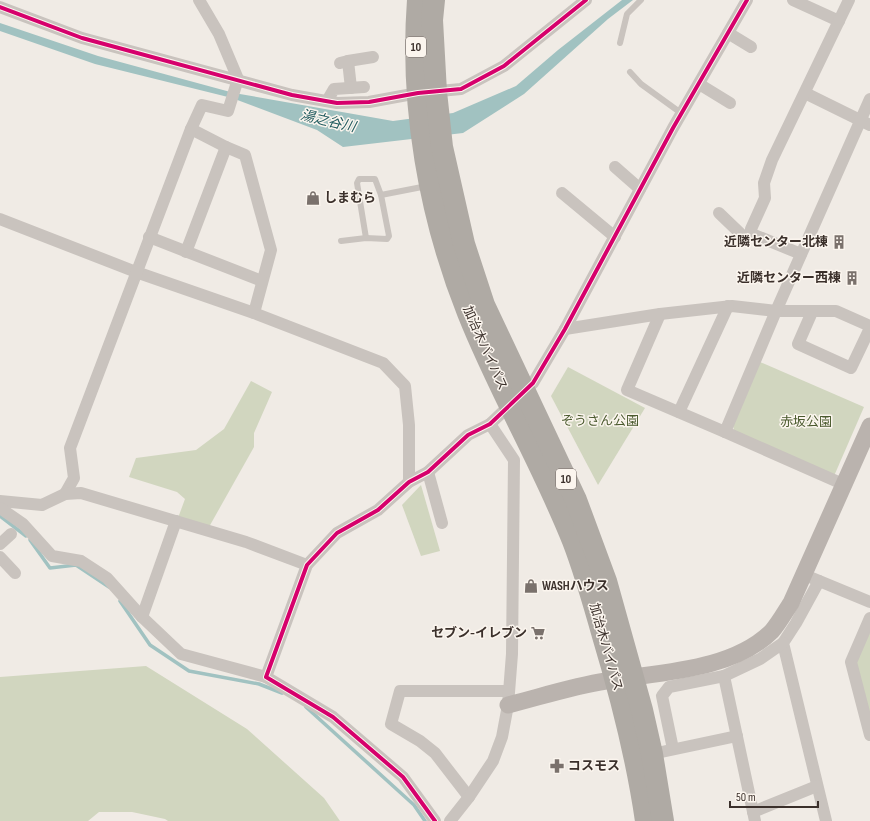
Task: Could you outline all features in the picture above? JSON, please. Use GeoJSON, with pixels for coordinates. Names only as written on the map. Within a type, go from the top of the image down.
{"type":"FeatureCollection","features":[{"type":"Feature","properties":{"kind":"highway","name":"加治木バイパス"},"geometry":{"type":"LineString","coordinates":[[418,0],[416,49],[427,99],[433,149],[477,286],[517,398],[574,542],[592,596],[652,754],[663,821]]}},
{"type":"Feature","properties":{"kind":"highway","name":"加治木バイパス"},"geometry":{"type":"LineString","coordinates":[[427,99],[434,0]]}},
{"type":"Feature","properties":{"kind":"highway","name":"加治木バイパス"},"geometry":{"type":"LineString","coordinates":[[433,149],[430,186],[450,263],[468,314],[517,398]]}},
{"type":"Feature","properties":{"kind":"highway","name":"加治木バイパス"},"geometry":{"type":"LineString","coordinates":[[624,678],[646,821]]}},
{"type":"Feature","properties":{"kind":"street"},"geometry":{"type":"LineString","coordinates":[[65,494],[74,478],[70,448],[191,129],[202,105],[228,111],[238,79],[219,34],[199,0]]}},
{"type":"Feature","properties":{"kind":"street"},"geometry":{"type":"LineString","coordinates":[[0,7],[82,38],[238,79],[292,95],[337,103],[427,99],[461,89],[504,66],[586,0]]}},
{"type":"Feature","properties":{"kind":"street"},"geometry":{"type":"LineString","coordinates":[[266,677],[307,565],[337,533],[378,510],[409,482],[428,472],[468,435],[490,424],[533,383],[565,329],[682,113],[747,0]]}},
{"type":"Feature","properties":{"kind":"street"},"geometry":{"type":"LineString","coordinates":[[793,0],[839,21]]}},
{"type":"Feature","properties":{"kind":"street"},"geometry":{"type":"LineString","coordinates":[[752,234],[751,229],[765,198],[764,183],[772,160],[849,0]]}},
{"type":"Feature","properties":{"kind":"street"},"geometry":{"type":"LineString","coordinates":[[728,33],[751,47]]}},
{"type":"Feature","properties":{"kind":"street"},"geometry":{"type":"LineString","coordinates":[[351,88],[344,62],[373,57]]}},
{"type":"Feature","properties":{"kind":"street"},"geometry":{"type":"LineString","coordinates":[[699,84],[730,103]]}},
{"type":"Feature","properties":{"kind":"street"},"geometry":{"type":"LineString","coordinates":[[326,101],[334,89],[364,87]]}},
{"type":"Feature","properties":{"kind":"street"},"geometry":{"type":"LineString","coordinates":[[805,93],[865,122]]}},
{"type":"Feature","properties":{"kind":"street"},"geometry":{"type":"LineString","coordinates":[[725,432],[801,254],[865,122],[870,99]]}},
{"type":"Feature","properties":{"kind":"street"},"geometry":{"type":"LineString","coordinates":[[191,129],[226,147],[246,155],[271,250],[254,313]]}},
{"type":"Feature","properties":{"kind":"street"},"geometry":{"type":"LineString","coordinates":[[186,252],[226,147]]}},
{"type":"Feature","properties":{"kind":"street"},"geometry":{"type":"LineString","coordinates":[[615,167],[640,189]]}},
{"type":"Feature","properties":{"kind":"street"},"geometry":{"type":"LineString","coordinates":[[562,193],[615,237]]}},
{"type":"Feature","properties":{"kind":"street"},"geometry":{"type":"LineString","coordinates":[[719,213],[744,237],[752,234],[801,254]]}},
{"type":"Feature","properties":{"kind":"street"},"geometry":{"type":"LineString","coordinates":[[0,219],[136,272],[254,313],[383,363],[405,386],[410,455],[409,482]]}},
{"type":"Feature","properties":{"kind":"street"},"geometry":{"type":"LineString","coordinates":[[149,238],[262,282]]}},
{"type":"Feature","properties":{"kind":"street"},"geometry":{"type":"LineString","coordinates":[[565,329],[660,314],[728,306],[776,311],[836,311],[870,327],[851,368],[798,344],[812,312]]}},
{"type":"Feature","properties":{"kind":"street"},"geometry":{"type":"LineString","coordinates":[[679,412],[728,306]]}},
{"type":"Feature","properties":{"kind":"street"},"geometry":{"type":"LineString","coordinates":[[660,314],[626,390],[845,485]]}},
{"type":"Feature","properties":{"kind":"street"},"geometry":{"type":"LineString","coordinates":[[450,821],[469,797],[493,761],[502,738],[508,698],[512,654],[514,460],[490,424]]}},
{"type":"Feature","properties":{"kind":"street"},"geometry":{"type":"LineString","coordinates":[[673,749],[662,696],[670,687],[724,676],[760,659],[783,643],[796,623],[845,485],[870,426]]}},
{"type":"Feature","properties":{"kind":"street"},"geometry":{"type":"LineString","coordinates":[[428,472],[442,523]]}},
{"type":"Feature","properties":{"kind":"street"},"geometry":{"type":"LineString","coordinates":[[0,502],[42,505],[65,494],[81,493],[246,542],[307,565]]}},
{"type":"Feature","properties":{"kind":"street"},"geometry":{"type":"LineString","coordinates":[[0,508],[18,528],[52,556],[81,561],[107,578],[142,617],[181,654],[266,677],[333,718],[403,777],[435,821]]}},
{"type":"Feature","properties":{"kind":"street"},"geometry":{"type":"LineString","coordinates":[[142,617],[176,521]]}},
{"type":"Feature","properties":{"kind":"street"},"geometry":{"type":"LineString","coordinates":[[0,544],[18,528]]}},
{"type":"Feature","properties":{"kind":"street"},"geometry":{"type":"LineString","coordinates":[[0,557],[15,573]]}},
{"type":"Feature","properties":{"kind":"street"},"geometry":{"type":"LineString","coordinates":[[469,797],[435,753],[420,741],[391,724],[400,691],[508,698],[722,660],[746,650],[773,630],[791,603],[812,577]]}},
{"type":"Feature","properties":{"kind":"street"},"geometry":{"type":"LineString","coordinates":[[812,577],[870,602]]}},
{"type":"Feature","properties":{"kind":"street"},"geometry":{"type":"LineString","coordinates":[[870,618],[850,662],[870,735]]}},
{"type":"Feature","properties":{"kind":"street"},"geometry":{"type":"LineString","coordinates":[[783,643],[826,821]]}},
{"type":"Feature","properties":{"kind":"street"},"geometry":{"type":"LineString","coordinates":[[724,676],[754,816],[817,786]]}},
{"type":"Feature","properties":{"kind":"street"},"geometry":{"type":"LineString","coordinates":[[652,754],[737,736]]}},
{"type":"Feature","properties":{"kind":"lane"},"geometry":{"type":"LineString","coordinates":[[620,43],[627,14],[641,0]]}},
{"type":"Feature","properties":{"kind":"lane"},"geometry":{"type":"LineString","coordinates":[[630,72],[641,84],[682,113]]}},
{"type":"Feature","properties":{"kind":"lane"},"geometry":{"type":"LineString","coordinates":[[341,242],[366,238],[389,238],[381,195],[375,179],[359,180],[357,183],[366,238]]}},
{"type":"Feature","properties":{"kind":"lane"},"geometry":{"type":"LineString","coordinates":[[381,195],[430,186]]}},
{"type":"Feature","properties":{"kind":"green space","name":"赤坂公園"},"geometry":{"type":"Polygon","coordinates":[[[760,362],[864,407],[834,476],[734,431],[733,425],[760,362]]]}},
{"type":"Feature","properties":{"kind":"green space","name":"ぞうさん公園"},"geometry":{"type":"Polygon","coordinates":[[[568,367],[645,408],[598,485],[551,396],[568,367]]]}},
{"type":"Feature","properties":{"kind":"green space"},"geometry":{"type":"Polygon","coordinates":[[[251,381],[272,392],[254,433],[254,447],[209,527],[178,518],[185,499],[177,492],[129,477],[136,458],[196,450],[224,429],[251,381]]]}},
{"type":"Feature","properties":{"kind":"green space"},"geometry":{"type":"Polygon","coordinates":[[[421,485],[440,551],[421,556],[402,505],[421,485]]]}},
{"type":"Feature","properties":{"kind":"green space"},"geometry":{"type":"Polygon","coordinates":[[[870,632],[870,721],[855,663],[870,632]]]}},
{"type":"Feature","properties":{"kind":"green space"},"geometry":{"type":"Polygon","coordinates":[[[146,666],[247,729],[324,798],[340,821],[168,821],[165,819],[132,812],[99,812],[88,821],[0,821],[0,677],[146,666]]]}},
{"type":"Feature","properties":{"kind":"water","name":"湯之谷川"},"geometry":{"type":"Polygon","coordinates":[[[622,0],[633,0],[608,19],[524,94],[463,133],[343,147],[317,130],[232,98],[95,64],[0,31],[0,23],[98,56],[234,93],[393,121],[453,113],[516,86],[558,50],[622,0]]]}},
{"type":"Feature","properties":{"kind":"waterway"},"geometry":{"type":"LineString","coordinates":[[0,516],[26,536]]}},
{"type":"Feature","properties":{"kind":"waterway"},"geometry":{"type":"LineString","coordinates":[[30,540],[50,568],[76,565],[109,587]]}},
{"type":"Feature","properties":{"kind":"waterway"},"geometry":{"type":"LineString","coordinates":[[120,601],[150,645],[189,671],[259,684],[282,693]]}},
{"type":"Feature","properties":{"kind":"waterway"},"geometry":{"type":"LineString","coordinates":[[306,707],[414,805],[425,821]]}},
{"type":"Feature","properties":{"kind":"cycle path"},"geometry":{"type":"LineString","coordinates":[[0,7],[82,38],[292,95],[337,103],[369,102],[418,93],[461,89],[504,66],[586,0]]}},
{"type":"Feature","properties":{"kind":"cycle path"},"geometry":{"type":"LineString","coordinates":[[435,821],[403,777],[333,717],[266,677],[307,565],[337,533],[378,510],[409,482],[428,472],[468,435],[490,424],[533,383],[565,329],[673,128],[747,0]]}},
{"type":"Feature","properties":{"kind":"place","name":"しまむら"},"geometry":{"type":"Point","coordinates":[313,198]}},
{"type":"Feature","properties":{"kind":"place","name":"近隣センター北棟"},"geometry":{"type":"Point","coordinates":[839,242]}},
{"type":"Feature","properties":{"kind":"place","name":"近隣センター西棟"},"geometry":{"type":"Point","coordinates":[852,278]}},
{"type":"Feature","properties":{"kind":"place","name":"WASHハウス"},"geometry":{"type":"Point","coordinates":[531,586]}},
{"type":"Feature","properties":{"kind":"place","name":"セブン-イレブン"},"geometry":{"type":"Point","coordinates":[538,633]}},
{"type":"Feature","properties":{"kind":"place","name":"コスモス"},"geometry":{"type":"Point","coordinates":[557,766]}}]}
